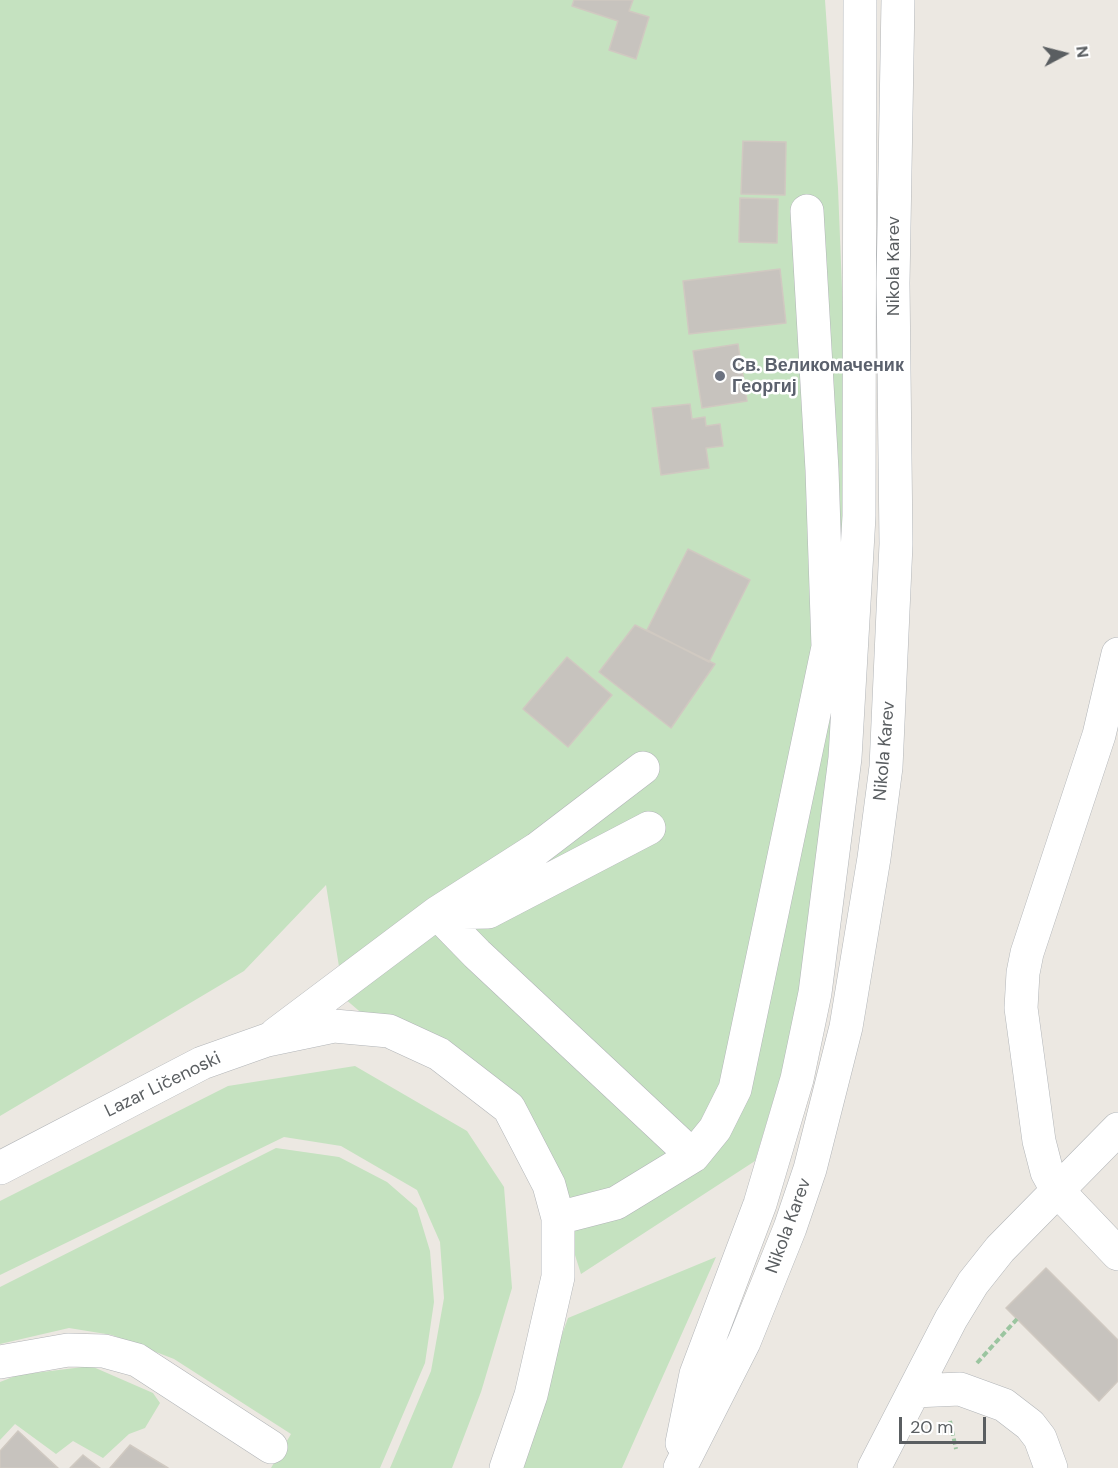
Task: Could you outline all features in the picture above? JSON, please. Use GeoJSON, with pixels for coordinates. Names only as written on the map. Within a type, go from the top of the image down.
{"type":"FeatureCollection","features":[{"type":"Feature","properties":{"kind":"street","name":"Nikola Karev"},"geometry":{"type":"LineString","coordinates":[[678,1468],[696,1374],[760,1204],[797,1079],[815,993],[845,758],[859,516],[860,0]]}},
{"type":"Feature","properties":{"kind":"street","name":"Nikola Karev"},"geometry":{"type":"LineString","coordinates":[[678,1468],[720,1394],[748,1332],[782,1248],[810,1169],[846,1027],[874,858],[886,767],[896,544],[893,283],[898,0]]}},
{"type":"Feature","properties":{"kind":"street"},"geometry":{"type":"LineString","coordinates":[[558,1218],[616,1203],[693,1156],[715,1128],[735,1089],[828,647],[820,426],[807,212]]}},
{"type":"Feature","properties":{"kind":"street"},"geometry":{"type":"LineString","coordinates":[[1118,654],[1099,735],[1037,920],[1023,973],[1021,1008],[1042,1158],[1057,1190],[1118,1254]]}},
{"type":"Feature","properties":{"kind":"street"},"geometry":{"type":"LineString","coordinates":[[267,1040],[437,913],[537,849],[643,768]]}},
{"type":"Feature","properties":{"kind":"street"},"geometry":{"type":"LineString","coordinates":[[437,913],[488,912],[649,828]]}},
{"type":"Feature","properties":{"kind":"street"},"geometry":{"type":"LineString","coordinates":[[437,913],[477,954],[693,1156]]}},
{"type":"Feature","properties":{"kind":"street","name":"Lazar Ličenoski"},"geometry":{"type":"LineString","coordinates":[[0,1168],[202,1063],[267,1040],[333,1026],[389,1031],[439,1054],[509,1108],[549,1185],[558,1218],[558,1277],[531,1395],[506,1468]]}},
{"type":"Feature","properties":{"kind":"street"},"geometry":{"type":"LineString","coordinates":[[874,1468],[951,1319],[973,1283],[1000,1249],[1118,1129]]}},
{"type":"Feature","properties":{"kind":"street"},"geometry":{"type":"LineString","coordinates":[[0,1362],[68,1350],[104,1351],[137,1359],[271,1447]]}},
{"type":"Feature","properties":{"kind":"street"},"geometry":{"type":"LineString","coordinates":[[914,1391],[960,1389],[1004,1405],[1030,1425],[1040,1438],[1051,1468]]}},
{"type":"Feature","properties":{"kind":"path"},"geometry":{"type":"LineString","coordinates":[[972,1368],[1017,1318]]}},
{"type":"Feature","properties":{"kind":"path"},"geometry":{"type":"LineString","coordinates":[[948,1413],[956,1449]]}},
{"type":"Feature","properties":{"kind":"green space"},"geometry":{"type":"Polygon","coordinates":[[[0,0],[825,0],[838,188],[851,514],[847,617],[798,1019],[755,1161],[581,1274],[529,1110],[372,1022],[344,998],[326,885],[244,971],[0,1116],[0,0]]]}},
{"type":"Feature","properties":{"kind":"green space"},"geometry":{"type":"Polygon","coordinates":[[[355,1066],[467,1131],[504,1187],[512,1288],[481,1392],[452,1468],[390,1468],[431,1371],[444,1298],[440,1242],[417,1190],[341,1146],[284,1137],[0,1275],[0,1201],[228,1086],[355,1066]]]}},
{"type":"Feature","properties":{"kind":"green space"},"geometry":{"type":"Polygon","coordinates":[[[276,1148],[339,1157],[387,1182],[417,1208],[430,1251],[434,1302],[425,1363],[380,1468],[271,1468],[291,1434],[174,1359],[112,1335],[69,1328],[0,1344],[0,1287],[276,1148]]]}},
{"type":"Feature","properties":{"kind":"green space"},"geometry":{"type":"Polygon","coordinates":[[[716,1257],[622,1468],[514,1468],[568,1318],[716,1257]]]}},
{"type":"Feature","properties":{"kind":"green space"},"geometry":{"type":"Polygon","coordinates":[[[91,1366],[153,1393],[160,1403],[145,1428],[129,1434],[103,1458],[73,1441],[56,1454],[15,1424],[0,1440],[0,1382],[18,1375],[91,1366]]]}},
{"type":"Feature","properties":{"kind":"building"},"geometry":{"type":"Polygon","coordinates":[[[574,0],[633,0],[629,11],[649,17],[636,59],[609,50],[618,21],[572,6],[574,0]]]}},
{"type":"Feature","properties":{"kind":"building"},"geometry":{"type":"Polygon","coordinates":[[[743,141],[786,142],[785,195],[741,194],[743,141]]]}},
{"type":"Feature","properties":{"kind":"building"},"geometry":{"type":"Polygon","coordinates":[[[740,198],[778,199],[777,243],[739,242],[740,198]]]}},
{"type":"Feature","properties":{"kind":"building"},"geometry":{"type":"Polygon","coordinates":[[[780,269],[786,323],[689,334],[683,281],[780,269]]]}},
{"type":"Feature","properties":{"kind":"building","name":"Св. Великомаченик Георгиј"},"geometry":{"type":"Polygon","coordinates":[[[738,344],[747,401],[702,408],[693,351],[738,344]]]}},
{"type":"Feature","properties":{"kind":"building"},"geometry":{"type":"Polygon","coordinates":[[[690,404],[692,419],[705,417],[706,426],[720,424],[723,446],[706,448],[709,468],[661,475],[652,408],[690,404]]]}},
{"type":"Feature","properties":{"kind":"building"},"geometry":{"type":"Polygon","coordinates":[[[688,549],[750,580],[709,662],[647,630],[688,549]]]}},
{"type":"Feature","properties":{"kind":"building"},"geometry":{"type":"Polygon","coordinates":[[[635,625],[715,664],[671,728],[599,672],[635,625]]]}},
{"type":"Feature","properties":{"kind":"building"},"geometry":{"type":"Polygon","coordinates":[[[567,657],[612,695],[568,747],[523,709],[567,657]]]}},
{"type":"Feature","properties":{"kind":"building"},"geometry":{"type":"Polygon","coordinates":[[[1046,1268],[1118,1340],[1118,1381],[1099,1401],[1006,1308],[1046,1268]]]}},
{"type":"Feature","properties":{"kind":"building"},"geometry":{"type":"Polygon","coordinates":[[[18,1431],[58,1468],[0,1468],[0,1451],[18,1431]]]}},
{"type":"Feature","properties":{"kind":"building"},"geometry":{"type":"Polygon","coordinates":[[[130,1445],[168,1468],[110,1468],[130,1445]]]}},
{"type":"Feature","properties":{"kind":"building"},"geometry":{"type":"Polygon","coordinates":[[[83,1455],[100,1468],[70,1468],[83,1455]]]}},
{"type":"Feature","properties":{"kind":"place","name":"Св. Великомаченик Георгиј"},"geometry":{"type":"Point","coordinates":[720,376]}}]}
